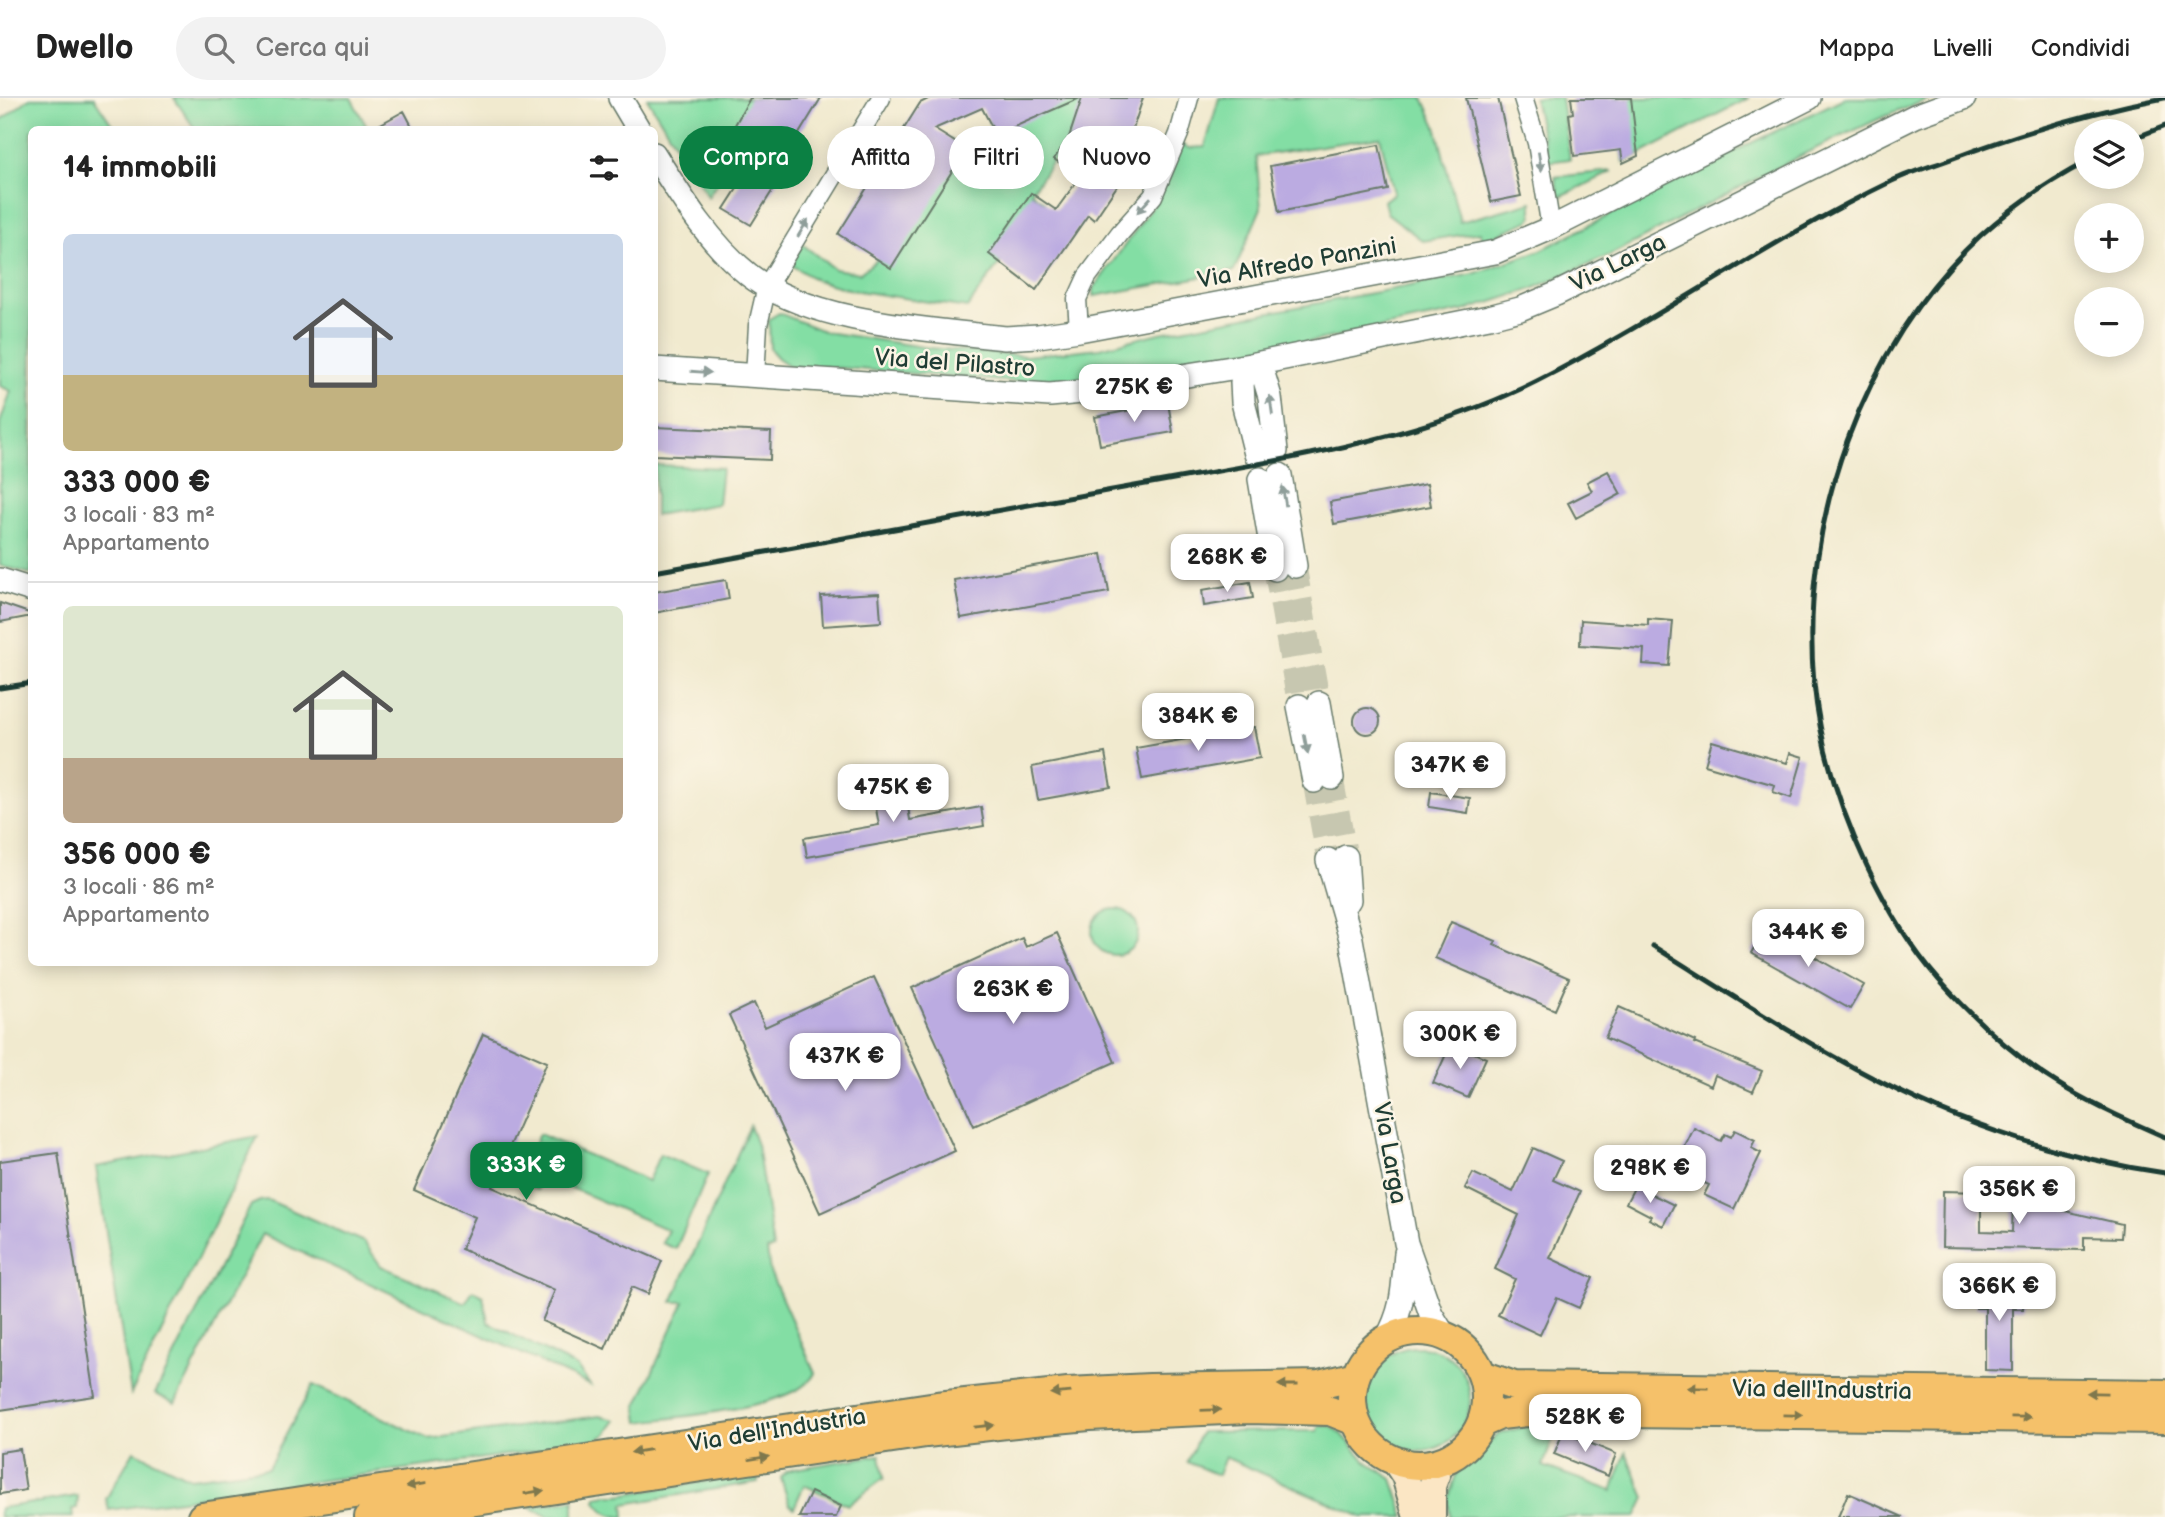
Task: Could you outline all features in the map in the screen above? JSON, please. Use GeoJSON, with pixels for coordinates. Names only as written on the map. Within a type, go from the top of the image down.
{"type":"FeatureCollection","features":[{"type":"Feature","properties":{"kind":"main road"},"geometry":{"type":"LineString","coordinates":[[1415,1331],[1445,1336],[1464,1348],[1482,1375],[1486,1399],[1482,1423],[1466,1447],[1441,1462],[1411,1465],[1382,1455],[1371,1446],[1355,1421],[1351,1399],[1355,1376],[1362,1362],[1373,1349],[1400,1334],[1415,1331]]}},
{"type":"Feature","properties":{"kind":"main road","name":"Via dell'Industria"},"geometry":{"type":"LineString","coordinates":[[1482,1375],[1514,1386],[2165,1394]]}},
{"type":"Feature","properties":{"kind":"main road","name":"Via dell'Industria"},"geometry":{"type":"LineString","coordinates":[[202,1517],[963,1402],[1068,1392],[1150,1388],[1319,1385],[1355,1376]]}},
{"type":"Feature","properties":{"kind":"main road","name":"Via dell'Industria"},"geometry":{"type":"LineString","coordinates":[[369,1517],[905,1436],[1034,1421],[1100,1415],[1248,1409],[1330,1411],[1355,1421]]}},
{"type":"Feature","properties":{"kind":"main road","name":"Via dell'Industria"},"geometry":{"type":"LineString","coordinates":[[1482,1423],[1500,1415],[1527,1412],[2165,1419]]}},
{"type":"Feature","properties":{"kind":"main road"},"geometry":{"type":"LineString","coordinates":[[1395,1461],[1405,1476],[1417,1517]]}},
{"type":"Feature","properties":{"kind":"main road"},"geometry":{"type":"LineString","coordinates":[[1432,1517],[1432,1486],[1441,1462]]}},
{"type":"Feature","properties":{"kind":"street"},"geometry":{"type":"LineString","coordinates":[[620,98],[637,126]]}},
{"type":"Feature","properties":{"kind":"street"},"geometry":{"type":"LineString","coordinates":[[751,376],[767,286],[881,98]]}},
{"type":"Feature","properties":{"kind":"street"},"geometry":{"type":"LineString","coordinates":[[1079,330],[1077,299],[1087,277],[1119,233],[1153,196],[1179,134],[1189,98]]}},
{"type":"Feature","properties":{"kind":"street"},"geometry":{"type":"LineString","coordinates":[[1523,98],[1537,143],[1551,228]]}},
{"type":"Feature","properties":{"kind":"street","name":"Via Alfredo Panzini"},"geometry":{"type":"LineString","coordinates":[[658,160],[714,241],[750,276],[767,286],[822,309],[860,319],[1005,338],[1079,330],[1495,253],[1551,228],[1809,98]]}},
{"type":"Feature","properties":{"kind":"street","name":"Via Larga"},"geometry":{"type":"LineString","coordinates":[[1250,365],[1520,309],[1556,294],[1915,116],[1964,98]]}},
{"type":"Feature","properties":{"kind":"street"},"geometry":{"type":"LineString","coordinates":[[1250,365],[1242,383],[1243,402],[1266,453]]}},
{"type":"Feature","properties":{"kind":"street","name":"Via del Pilastro"},"geometry":{"type":"LineString","coordinates":[[658,369],[1050,395],[1250,365]]}},
{"type":"Feature","properties":{"kind":"street"},"geometry":{"type":"LineString","coordinates":[[1270,477],[1285,567]]}},
{"type":"Feature","properties":{"kind":"street"},"geometry":{"type":"LineString","coordinates":[[0,580],[28,589]]}},
{"type":"Feature","properties":{"kind":"street"},"geometry":{"type":"LineString","coordinates":[[1309,705],[1323,780]]}},
{"type":"Feature","properties":{"kind":"street","name":"Via Larga"},"geometry":{"type":"LineString","coordinates":[[1337,858],[1406,1243],[1431,1314],[1445,1336]]}},
{"type":"Feature","properties":{"kind":"street","name":"Via Larga"},"geometry":{"type":"LineString","coordinates":[[1386,1340],[1401,1308],[1406,1243]]}},
{"type":"Feature","properties":{"kind":"green space"},"geometry":{"type":"Polygon","coordinates":[[[30,98],[94,98],[113,126],[28,126],[28,573],[0,565],[0,423],[11,391],[0,386],[0,121],[30,98]]]}},
{"type":"Feature","properties":{"kind":"green space"},"geometry":{"type":"Polygon","coordinates":[[[174,98],[351,98],[366,126],[193,126],[174,98]]]}},
{"type":"Feature","properties":{"kind":"green space"},"geometry":{"type":"Polygon","coordinates":[[[647,98],[763,98],[748,126],[679,126],[679,150],[647,98]]]}},
{"type":"Feature","properties":{"kind":"green space"},"geometry":{"type":"Polygon","coordinates":[[[1047,98],[1097,98],[1077,126],[1058,126],[1058,154],[1044,173],[1044,126],[991,126],[989,122],[1047,98]]]}},
{"type":"Feature","properties":{"kind":"green space"},"geometry":{"type":"Polygon","coordinates":[[[1219,98],[1423,98],[1436,126],[1460,222],[1532,202],[1532,216],[1529,221],[1484,240],[1480,232],[1423,241],[1387,213],[1384,201],[1394,193],[1380,137],[1256,156],[1261,208],[1234,271],[1094,296],[1094,288],[1158,199],[1162,189],[1175,189],[1175,156],[1180,143],[1189,148],[1205,147],[1219,98]]]}},
{"type":"Feature","properties":{"kind":"green space"},"geometry":{"type":"Polygon","coordinates":[[[1534,98],[1561,98],[1570,159],[1548,162],[1534,98]]]}},
{"type":"Feature","properties":{"kind":"green space"},"geometry":{"type":"Polygon","coordinates":[[[1615,98],[1749,98],[1623,163],[1615,98]]]}},
{"type":"Feature","properties":{"kind":"green space"},"geometry":{"type":"Polygon","coordinates":[[[1844,98],[1932,98],[1883,117],[1808,152],[1608,256],[1532,289],[1467,310],[1269,350],[1048,383],[844,368],[791,367],[770,349],[769,319],[779,313],[826,332],[929,348],[1026,356],[1100,348],[1160,333],[1473,274],[1541,250],[1844,98]]]}},
{"type":"Feature","properties":{"kind":"green space"},"geometry":{"type":"Polygon","coordinates":[[[949,142],[949,189],[1033,189],[1031,192],[1044,202],[967,308],[852,290],[816,280],[791,265],[802,244],[834,269],[860,273],[878,259],[921,189],[935,189],[935,165],[949,142]]]}},
{"type":"Feature","properties":{"kind":"green space"},"geometry":{"type":"Polygon","coordinates":[[[1612,172],[1559,197],[1555,177],[1612,172]]]}},
{"type":"Feature","properties":{"kind":"green space"},"geometry":{"type":"Polygon","coordinates":[[[703,189],[713,189],[708,197],[703,189]]]}},
{"type":"Feature","properties":{"kind":"green space"},"geometry":{"type":"Polygon","coordinates":[[[658,465],[722,468],[718,504],[658,514],[658,465]]]}},
{"type":"Feature","properties":{"kind":"green space"},"geometry":{"type":"Polygon","coordinates":[[[1115,909],[1131,916],[1138,932],[1131,948],[1115,955],[1099,948],[1092,932],[1099,916],[1115,909]]]}},
{"type":"Feature","properties":{"kind":"green space"},"geometry":{"type":"Polygon","coordinates":[[[750,1126],[757,1145],[773,1248],[767,1250],[770,1272],[815,1373],[805,1385],[762,1403],[707,1414],[639,1422],[637,1406],[684,1302],[672,1302],[750,1126]]]}},
{"type":"Feature","properties":{"kind":"green space"},"geometry":{"type":"Polygon","coordinates":[[[539,1134],[648,1181],[660,1154],[708,1174],[676,1249],[662,1243],[668,1230],[544,1176],[537,1190],[518,1182],[539,1134]]]}},
{"type":"Feature","properties":{"kind":"green space"},"geometry":{"type":"Polygon","coordinates":[[[258,1136],[131,1394],[96,1167],[258,1136]]]}},
{"type":"Feature","properties":{"kind":"green space"},"geometry":{"type":"Polygon","coordinates":[[[268,1200],[364,1242],[381,1266],[465,1303],[473,1290],[483,1296],[488,1322],[577,1367],[590,1385],[262,1234],[175,1403],[155,1394],[251,1205],[268,1200]]]}},
{"type":"Feature","properties":{"kind":"green space"},"geometry":{"type":"Polygon","coordinates":[[[1418,1347],[1438,1351],[1455,1362],[1466,1379],[1470,1399],[1466,1419],[1455,1436],[1438,1447],[1418,1451],[1398,1447],[1381,1436],[1370,1419],[1366,1399],[1370,1379],[1381,1362],[1398,1351],[1418,1347]]]}},
{"type":"Feature","properties":{"kind":"green space"},"geometry":{"type":"Polygon","coordinates":[[[313,1385],[428,1439],[600,1416],[616,1420],[606,1434],[593,1443],[109,1510],[106,1499],[134,1451],[190,1478],[268,1468],[313,1385]]]}},
{"type":"Feature","properties":{"kind":"green space"},"geometry":{"type":"Polygon","coordinates":[[[1530,1425],[1555,1433],[1543,1466],[1612,1491],[1626,1452],[1645,1498],[1636,1517],[1450,1517],[1448,1500],[1458,1468],[1499,1434],[1530,1425]]]}},
{"type":"Feature","properties":{"kind":"green space"},"geometry":{"type":"Polygon","coordinates":[[[1319,1426],[1331,1426],[1341,1433],[1366,1461],[1392,1479],[1405,1517],[1362,1517],[1225,1457],[1218,1475],[1187,1462],[1201,1432],[1318,1431],[1319,1426]]]}},
{"type":"Feature","properties":{"kind":"green space"},"geometry":{"type":"Polygon","coordinates":[[[880,1455],[884,1478],[848,1505],[804,1485],[794,1508],[789,1504],[781,1478],[786,1472],[880,1455]]]}},
{"type":"Feature","properties":{"kind":"green space"},"geometry":{"type":"Polygon","coordinates":[[[752,1474],[758,1477],[758,1482],[624,1504],[625,1517],[608,1513],[596,1501],[597,1497],[607,1495],[752,1474]]]}},
{"type":"Feature","properties":{"kind":"green space"},"geometry":{"type":"Polygon","coordinates":[[[78,1496],[77,1508],[72,1509],[73,1517],[0,1517],[0,1508],[78,1496]]]}},
{"type":"Feature","properties":{"kind":"green space"},"geometry":{"type":"Polygon","coordinates":[[[574,1500],[574,1517],[550,1517],[529,1507],[574,1500]]]}},
{"type":"Feature","properties":{"kind":"building"},"geometry":{"type":"Polygon","coordinates":[[[750,98],[821,98],[804,126],[734,126],[750,98]]]}},
{"type":"Feature","properties":{"kind":"building"},"geometry":{"type":"Polygon","coordinates":[[[930,98],[1080,98],[1016,126],[991,126],[982,108],[935,129],[935,126],[906,126],[920,103],[930,98]]]}},
{"type":"Feature","properties":{"kind":"building"},"geometry":{"type":"Polygon","coordinates":[[[1082,98],[1143,98],[1134,126],[1073,126],[1082,98]]]}},
{"type":"Feature","properties":{"kind":"building"},"geometry":{"type":"Polygon","coordinates":[[[1466,98],[1498,98],[1521,196],[1491,202],[1466,98]]]}},
{"type":"Feature","properties":{"kind":"building"},"geometry":{"type":"Polygon","coordinates":[[[1571,98],[1631,98],[1638,156],[1623,163],[1621,150],[1574,156],[1569,114],[1573,113],[1571,98]]]}},
{"type":"Feature","properties":{"kind":"building"},"geometry":{"type":"Polygon","coordinates":[[[404,111],[412,126],[377,126],[404,111]]]}},
{"type":"Feature","properties":{"kind":"building"},"geometry":{"type":"Polygon","coordinates":[[[935,130],[949,138],[949,176],[891,268],[838,234],[866,189],[935,189],[935,130]]]}},
{"type":"Feature","properties":{"kind":"building"},"geometry":{"type":"Polygon","coordinates":[[[1379,145],[1388,190],[1279,212],[1270,166],[1379,145]]]}},
{"type":"Feature","properties":{"kind":"building"},"geometry":{"type":"Polygon","coordinates":[[[737,189],[773,189],[751,225],[724,209],[737,189]]]}},
{"type":"Feature","properties":{"kind":"building"},"geometry":{"type":"Polygon","coordinates":[[[1071,189],[1115,189],[1094,220],[1088,215],[1036,290],[989,254],[1031,193],[1056,210],[1071,189]]]}},
{"type":"Feature","properties":{"kind":"building"},"geometry":{"type":"Polygon","coordinates":[[[1168,403],[1173,432],[1100,445],[1095,417],[1168,403]]]}},
{"type":"Feature","properties":{"kind":"building"},"geometry":{"type":"Polygon","coordinates":[[[658,427],[771,432],[770,460],[658,455],[658,427]]]}},
{"type":"Feature","properties":{"kind":"building"},"geometry":{"type":"Polygon","coordinates":[[[1608,471],[1621,494],[1576,518],[1568,503],[1592,491],[1587,482],[1608,471]]]}},
{"type":"Feature","properties":{"kind":"building"},"geometry":{"type":"Polygon","coordinates":[[[1427,484],[1431,506],[1334,524],[1330,502],[1427,484]]]}},
{"type":"Feature","properties":{"kind":"building"},"geometry":{"type":"Polygon","coordinates":[[[1102,554],[1109,592],[961,618],[954,580],[1102,554]]]}},
{"type":"Feature","properties":{"kind":"building"},"geometry":{"type":"Polygon","coordinates":[[[726,580],[729,599],[658,612],[658,591],[726,580]]]}},
{"type":"Feature","properties":{"kind":"building"},"geometry":{"type":"Polygon","coordinates":[[[1250,582],[1253,598],[1204,606],[1202,590],[1250,582]]]}},
{"type":"Feature","properties":{"kind":"building"},"geometry":{"type":"Polygon","coordinates":[[[879,593],[881,622],[823,626],[821,596],[879,593]]]}},
{"type":"Feature","properties":{"kind":"building"},"geometry":{"type":"Polygon","coordinates":[[[0,603],[28,613],[28,617],[0,622],[0,603]]]}},
{"type":"Feature","properties":{"kind":"building"},"geometry":{"type":"Polygon","coordinates":[[[1648,619],[1673,621],[1669,666],[1643,664],[1644,649],[1580,645],[1581,620],[1648,625],[1648,619]]]}},
{"type":"Feature","properties":{"kind":"building"},"geometry":{"type":"Polygon","coordinates":[[[1367,708],[1376,712],[1380,721],[1376,730],[1367,734],[1358,730],[1354,721],[1358,712],[1367,708]]]}},
{"type":"Feature","properties":{"kind":"building"},"geometry":{"type":"Polygon","coordinates":[[[1254,727],[1260,758],[1142,779],[1136,748],[1254,727]]]}},
{"type":"Feature","properties":{"kind":"building"},"geometry":{"type":"Polygon","coordinates":[[[1712,741],[1787,763],[1790,753],[1803,757],[1791,798],[1773,792],[1775,785],[1705,765],[1712,741]]]}},
{"type":"Feature","properties":{"kind":"building"},"geometry":{"type":"Polygon","coordinates":[[[1105,753],[1111,787],[1038,800],[1032,767],[1105,753]]]}},
{"type":"Feature","properties":{"kind":"building"},"geometry":{"type":"Polygon","coordinates":[[[904,781],[910,820],[981,807],[984,826],[807,857],[804,838],[879,825],[872,787],[904,781]]]}},
{"type":"Feature","properties":{"kind":"building"},"geometry":{"type":"Polygon","coordinates":[[[1431,792],[1470,798],[1468,813],[1429,807],[1431,792]]]}},
{"type":"Feature","properties":{"kind":"building"},"geometry":{"type":"Polygon","coordinates":[[[1451,922],[1496,941],[1494,945],[1569,978],[1555,1010],[1435,958],[1451,922]]]}},
{"type":"Feature","properties":{"kind":"building"},"geometry":{"type":"Polygon","coordinates":[[[1765,929],[1864,985],[1850,1009],[1751,953],[1765,929]]]}},
{"type":"Feature","properties":{"kind":"building"},"geometry":{"type":"Polygon","coordinates":[[[1057,933],[1115,1062],[974,1126],[912,988],[1022,938],[1026,947],[1057,933]]]}},
{"type":"Feature","properties":{"kind":"building"},"geometry":{"type":"Polygon","coordinates":[[[874,977],[955,1151],[820,1213],[729,1015],[754,1003],[765,1027],[874,977]]]}},
{"type":"Feature","properties":{"kind":"building"},"geometry":{"type":"Polygon","coordinates":[[[1619,1007],[1695,1041],[1694,1043],[1762,1071],[1753,1092],[1715,1075],[1711,1086],[1605,1038],[1619,1007]]]}},
{"type":"Feature","properties":{"kind":"building"},"geometry":{"type":"Polygon","coordinates":[[[483,1034],[547,1062],[492,1187],[662,1261],[648,1294],[632,1287],[605,1349],[542,1321],[555,1290],[461,1249],[475,1217],[414,1190],[483,1034]]]}},
{"type":"Feature","properties":{"kind":"building"},"geometry":{"type":"Polygon","coordinates":[[[1451,1043],[1486,1058],[1468,1098],[1433,1083],[1451,1043]]]}},
{"type":"Feature","properties":{"kind":"building"},"geometry":{"type":"Polygon","coordinates":[[[1694,1128],[1721,1141],[1725,1134],[1731,1137],[1735,1130],[1755,1140],[1751,1148],[1761,1153],[1734,1209],[1704,1195],[1709,1185],[1674,1169],[1694,1128]]]}},
{"type":"Feature","properties":{"kind":"building"},"geometry":{"type":"Polygon","coordinates":[[[1533,1148],[1562,1161],[1553,1180],[1580,1192],[1550,1258],[1593,1278],[1579,1308],[1557,1298],[1540,1335],[1498,1315],[1515,1279],[1495,1269],[1519,1215],[1465,1188],[1473,1173],[1513,1192],[1533,1148]]]}},
{"type":"Feature","properties":{"kind":"building"},"geometry":{"type":"Polygon","coordinates":[[[58,1153],[95,1396],[0,1410],[0,1161],[58,1153]]]}},
{"type":"Feature","properties":{"kind":"building"},"geometry":{"type":"Polygon","coordinates":[[[1635,1186],[1674,1205],[1663,1226],[1649,1219],[1651,1216],[1626,1203],[1635,1186]]]}},
{"type":"Feature","properties":{"kind":"building"},"geometry":{"type":"Polygon","coordinates":[[[1943,1191],[1981,1192],[1981,1231],[2012,1232],[2013,1199],[2122,1224],[2121,1238],[2084,1237],[2084,1250],[1942,1247],[1943,1191]]]}},
{"type":"Feature","properties":{"kind":"building"},"geometry":{"type":"Polygon","coordinates":[[[1976,1285],[2024,1286],[2023,1309],[2013,1309],[2013,1371],[1985,1370],[1985,1308],[1976,1308],[1976,1285]]]}},
{"type":"Feature","properties":{"kind":"building"},"geometry":{"type":"Polygon","coordinates":[[[1563,1432],[1616,1454],[1608,1476],[1554,1454],[1563,1432]]]}},
{"type":"Feature","properties":{"kind":"building"},"geometry":{"type":"Polygon","coordinates":[[[20,1449],[26,1490],[0,1494],[0,1452],[20,1449]]]}},
{"type":"Feature","properties":{"kind":"building"},"geometry":{"type":"Polygon","coordinates":[[[811,1492],[841,1506],[836,1517],[799,1517],[811,1492]]]}},
{"type":"Feature","properties":{"kind":"building"},"geometry":{"type":"Polygon","coordinates":[[[1848,1493],[1903,1517],[1838,1517],[1848,1493]]]}},
{"type":"Feature","properties":{"kind":"tunnel"},"geometry":{"type":"LineString","coordinates":[[1295,566],[1319,703]]}},
{"type":"Feature","properties":{"kind":"tunnel"},"geometry":{"type":"LineString","coordinates":[[1275,569],[1299,706]]}},
{"type":"Feature","properties":{"kind":"tunnel"},"geometry":{"type":"LineString","coordinates":[[1332,778],[1346,857]]}},
{"type":"Feature","properties":{"kind":"tunnel"},"geometry":{"type":"LineString","coordinates":[[1314,781],[1328,860]]}},
{"type":"Feature","properties":{"kind":"railway"},"geometry":{"type":"LineString","coordinates":[[658,571],[1291,458],[1417,428],[1478,407],[1537,381],[1846,204],[1899,178],[2029,132],[2164,98]]}},
{"type":"Feature","properties":{"kind":"railway"},"geometry":{"type":"LineString","coordinates":[[2144,134],[2165,126]]}},
{"type":"Feature","properties":{"kind":"railway"},"geometry":{"type":"LineString","coordinates":[[2074,169],[2005,215],[1980,236],[1938,280],[1902,330],[1872,384],[1847,441],[1829,500],[1817,561],[1812,622],[1814,683],[1826,754],[1848,822],[1882,896],[1908,940],[1928,967],[1983,1025],[2031,1065],[2089,1102],[2165,1137]]}},
{"type":"Feature","properties":{"kind":"railway"},"geometry":{"type":"LineString","coordinates":[[0,688],[28,684]]}},
{"type":"Feature","properties":{"kind":"railway"},"geometry":{"type":"LineString","coordinates":[[1653,946],[1820,1049],[1911,1097],[2017,1138],[2090,1159],[2165,1173]]}}]}
